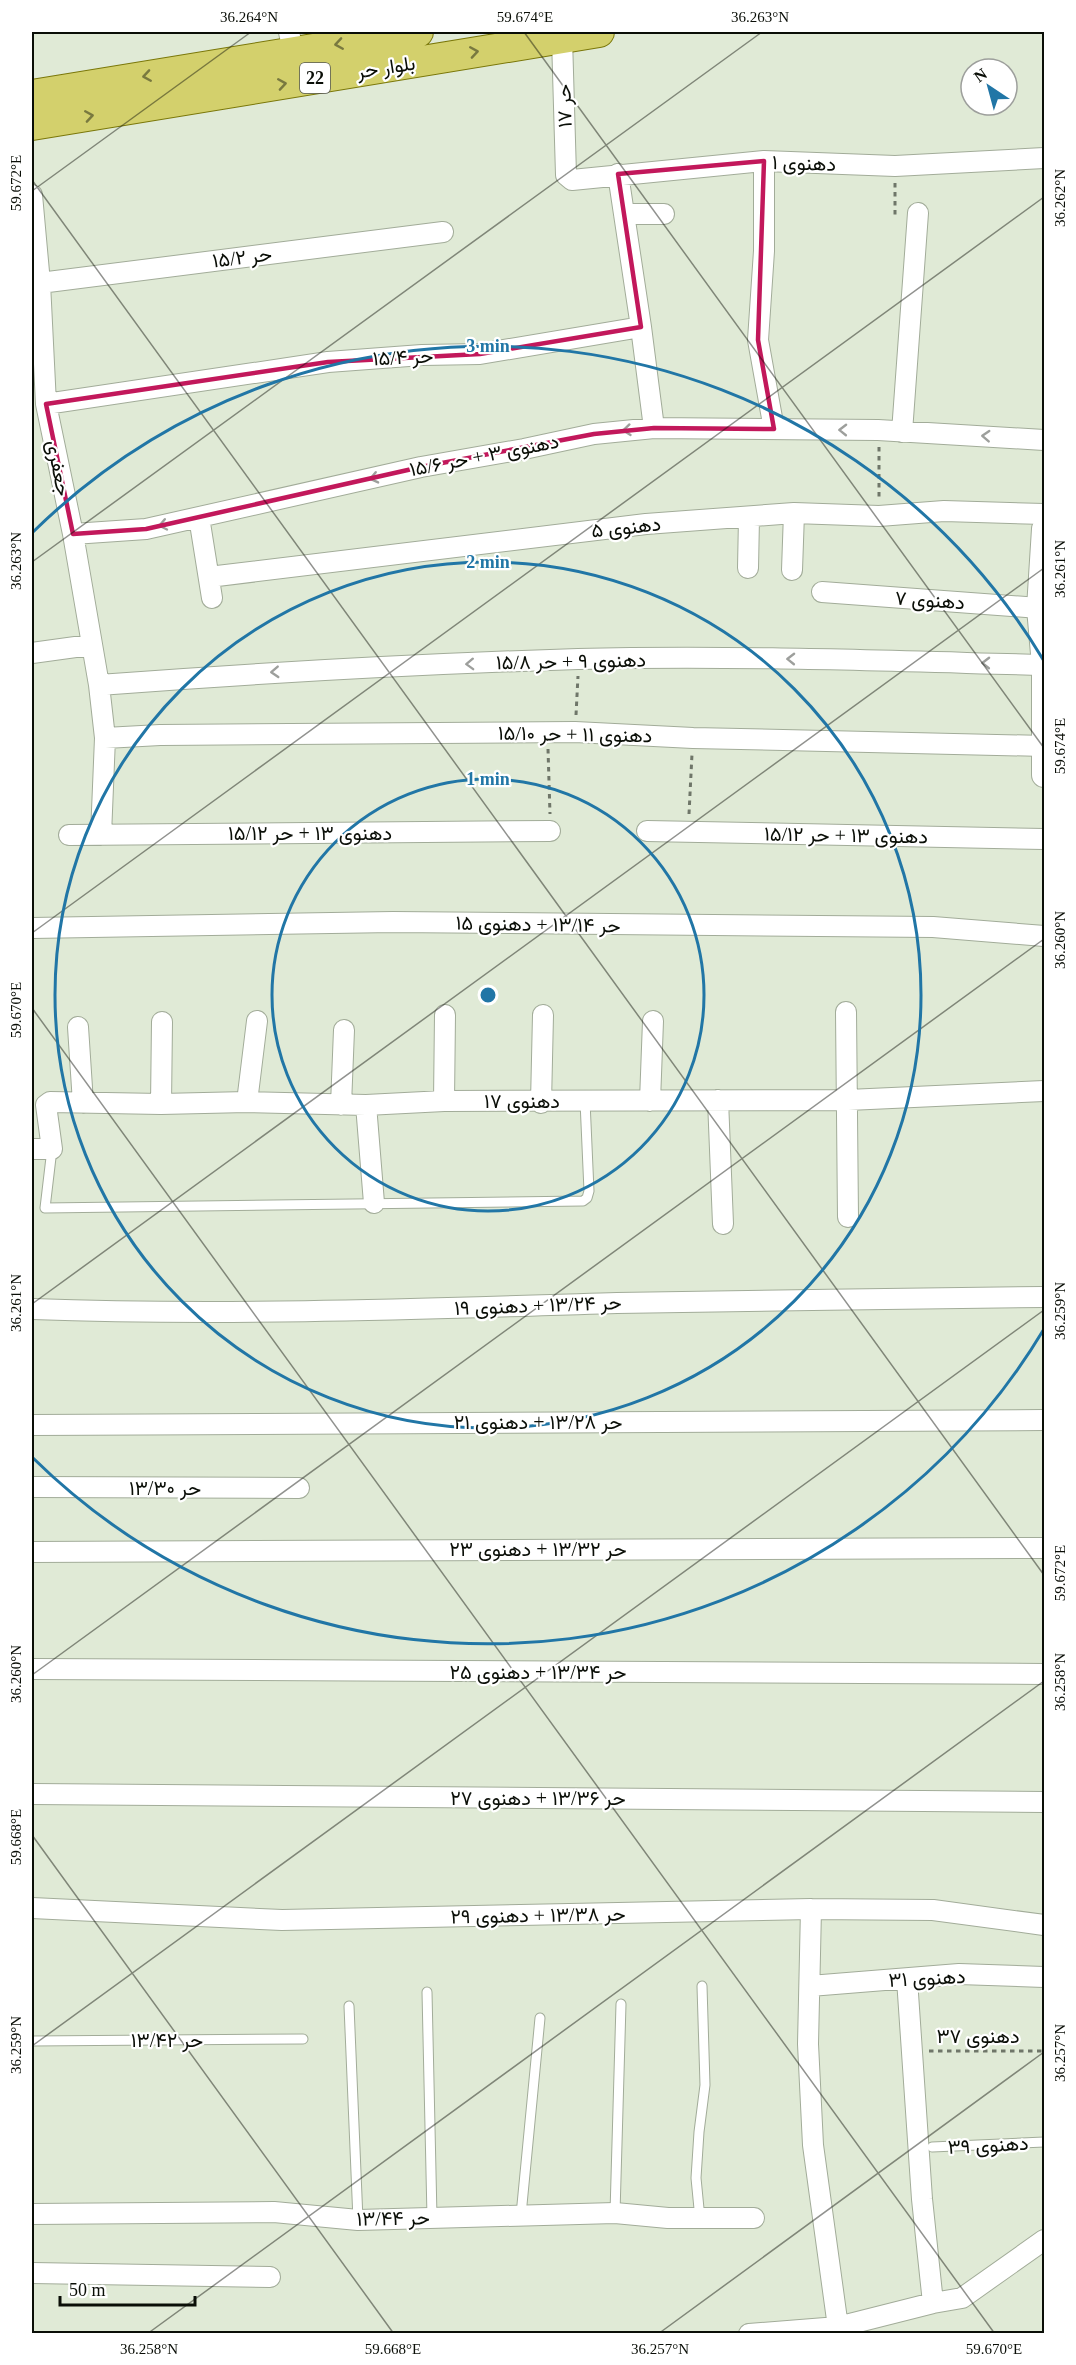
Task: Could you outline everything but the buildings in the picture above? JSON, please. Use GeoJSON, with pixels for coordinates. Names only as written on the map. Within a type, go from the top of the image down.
{"type":"FeatureCollection","features":[{"type":"Feature","properties":{"kind":"main road","name":"بلوار حر"},"geometry":{"type":"LineString","coordinates":[[32,95],[291,42],[418,32]]}},
{"type":"Feature","properties":{"kind":"main road","name":"بلوار حر"},"geometry":{"type":"LineString","coordinates":[[32,125],[599,32]]}},
{"type":"Feature","properties":{"kind":"street","name":"حر ۱۷"},"geometry":{"type":"LineString","coordinates":[[562,38],[566,175]]}},
{"type":"Feature","properties":{"kind":"street","name":"دهنوی ۱"},"geometry":{"type":"LineString","coordinates":[[566,175],[572,180],[764,161],[895,166],[1044,158]]}},
{"type":"Feature","properties":{"kind":"street"},"geometry":{"type":"LineString","coordinates":[[764,161],[764,251],[758,340],[774,429]]}},
{"type":"Feature","properties":{"kind":"street"},"geometry":{"type":"LineString","coordinates":[[618,174],[654,428]]}},
{"type":"Feature","properties":{"kind":"street","name":"جعفری"},"geometry":{"type":"LineString","coordinates":[[32,195],[40,283],[46,404],[73,534],[90,645],[99,685],[105,738],[101,835]]}},
{"type":"Feature","properties":{"kind":"street"},"geometry":{"type":"LineString","coordinates":[[902,432],[918,213]]}},
{"type":"Feature","properties":{"kind":"street"},"geometry":{"type":"LineString","coordinates":[[624,214],[664,214]]}},
{"type":"Feature","properties":{"kind":"street","name":"حر ۱۵/۲"},"geometry":{"type":"LineString","coordinates":[[40,283],[443,232]]}},
{"type":"Feature","properties":{"kind":"street","name":"حر ۱۵/۴"},"geometry":{"type":"LineString","coordinates":[[46,404],[328,362],[422,355],[480,354],[641,327]]}},
{"type":"Feature","properties":{"kind":"street","name":"دهنوی ۳ + حر ۱۵/۶"},"geometry":{"type":"LineString","coordinates":[[73,534],[146,529],[421,467],[594,434],[654,428],[878,430],[1044,440]]}},
{"type":"Feature","properties":{"kind":"street","name":"دهنوی ۵"},"geometry":{"type":"LineString","coordinates":[[209,577],[646,524],[794,513],[879,516],[944,511],[1044,514]]}},
{"type":"Feature","properties":{"kind":"street"},"geometry":{"type":"LineString","coordinates":[[792,570],[794,513]]}},
{"type":"Feature","properties":{"kind":"street"},"geometry":{"type":"LineString","coordinates":[[199,517],[213,598]]}},
{"type":"Feature","properties":{"kind":"street"},"geometry":{"type":"LineString","coordinates":[[748,568],[749,518]]}},
{"type":"Feature","properties":{"kind":"street"},"geometry":{"type":"LineString","coordinates":[[1044,529],[1039,608],[1044,665],[1044,775]]}},
{"type":"Feature","properties":{"kind":"street","name":"دهنوی ۷"},"geometry":{"type":"LineString","coordinates":[[822,592],[1039,608]]}},
{"type":"Feature","properties":{"kind":"street"},"geometry":{"type":"LineString","coordinates":[[32,653],[90,645]]}},
{"type":"Feature","properties":{"kind":"street","name":"دهنوی ۹ + حر ۱۵/۸"},"geometry":{"type":"LineString","coordinates":[[99,685],[268,672],[579,659],[790,659],[1044,665]]}},
{"type":"Feature","properties":{"kind":"street","name":"دهنوی ۱۱ + حر ۱۵/۱۰"},"geometry":{"type":"LineString","coordinates":[[105,738],[171,735],[575,732],[1044,754]]}},
{"type":"Feature","properties":{"kind":"street","name":"دهنوی ۱۳ + حر ۱۵/۱۲"},"geometry":{"type":"LineString","coordinates":[[69,835],[550,831]]}},
{"type":"Feature","properties":{"kind":"street","name":"دهنوی ۱۳ + حر ۱۵/۱۲"},"geometry":{"type":"LineString","coordinates":[[648,831],[1044,839]]}},
{"type":"Feature","properties":{"kind":"street","name":"حر ۱۳/۱۴ + دهنوی ۱۵"},"geometry":{"type":"LineString","coordinates":[[32,928],[393,922],[933,927],[1044,936]]}},
{"type":"Feature","properties":{"kind":"street"},"geometry":{"type":"LineString","coordinates":[[846,1012],[848,1217]]}},
{"type":"Feature","properties":{"kind":"street"},"geometry":{"type":"LineString","coordinates":[[444,1101],[445,1015]]}},
{"type":"Feature","properties":{"kind":"street"},"geometry":{"type":"LineString","coordinates":[[541,1102],[543,1015]]}},
{"type":"Feature","properties":{"kind":"street"},"geometry":{"type":"LineString","coordinates":[[247,1102],[256,1021]]}},
{"type":"Feature","properties":{"kind":"street"},"geometry":{"type":"LineString","coordinates":[[650,1101],[653,1021]]}},
{"type":"Feature","properties":{"kind":"street"},"geometry":{"type":"LineString","coordinates":[[161,1104],[162,1022]]}},
{"type":"Feature","properties":{"kind":"street"},"geometry":{"type":"LineString","coordinates":[[78,1026],[83,1103]]}},
{"type":"Feature","properties":{"kind":"street"},"geometry":{"type":"LineString","coordinates":[[341,1105],[344,1030]]}},
{"type":"Feature","properties":{"kind":"street","name":"دهنوی ۱۷"},"geometry":{"type":"LineString","coordinates":[[52,1149],[46,1105],[50,1102],[161,1104],[247,1102],[366,1105],[444,1101],[848,1100],[1044,1091]]}},
{"type":"Feature","properties":{"kind":"street"},"geometry":{"type":"LineString","coordinates":[[718,1100],[723,1224]]}},
{"type":"Feature","properties":{"kind":"street"},"geometry":{"type":"LineString","coordinates":[[366,1105],[374,1203]]}},
{"type":"Feature","properties":{"kind":"street"},"geometry":{"type":"LineString","coordinates":[[32,1149],[52,1149]]}},
{"type":"Feature","properties":{"kind":"street","name":"حر ۱۳/۲۴ + دهنوی ۱۹"},"geometry":{"type":"LineString","coordinates":[[32,1309],[146,1314],[243,1313],[657,1302],[1044,1297]]}},
{"type":"Feature","properties":{"kind":"street","name":"حر ۱۳/۲۸ + دهنوی ۲۱"},"geometry":{"type":"LineString","coordinates":[[32,1425],[1044,1420]]}},
{"type":"Feature","properties":{"kind":"street","name":"حر ۱۳/۳۰"},"geometry":{"type":"LineString","coordinates":[[32,1487],[299,1488]]}},
{"type":"Feature","properties":{"kind":"street","name":"حر ۱۳/۳۲ + دهنوی ۲۳"},"geometry":{"type":"LineString","coordinates":[[32,1552],[1044,1548]]}},
{"type":"Feature","properties":{"kind":"street","name":"حر ۱۳/۳۴ + دهنوی ۲۵"},"geometry":{"type":"LineString","coordinates":[[32,1669],[1044,1674]]}},
{"type":"Feature","properties":{"kind":"street","name":"حر ۱۳/۳۶ + دهنوی ۲۷"},"geometry":{"type":"LineString","coordinates":[[32,1794],[1044,1802]]}},
{"type":"Feature","properties":{"kind":"street","name":"حر ۱۳/۳۸ + دهنوی ۲۹"},"geometry":{"type":"LineString","coordinates":[[32,1908],[282,1920],[811,1909],[933,1910],[1044,1925]]}},
{"type":"Feature","properties":{"kind":"street"},"geometry":{"type":"LineString","coordinates":[[811,1909],[808,2044],[813,2145],[838,2327]]}},
{"type":"Feature","properties":{"kind":"street","name":"دهنوی ۳۱"},"geometry":{"type":"LineString","coordinates":[[810,1986],[959,1974],[1044,1977]]}},
{"type":"Feature","properties":{"kind":"street"},"geometry":{"type":"LineString","coordinates":[[907,1979],[922,2199],[933,2302]]}},
{"type":"Feature","properties":{"kind":"street","name":"حر ۱۳/۴۴"},"geometry":{"type":"LineString","coordinates":[[32,2214],[274,2212],[358,2220],[615,2212],[700,2219],[754,2218]]}},
{"type":"Feature","properties":{"kind":"street"},"geometry":{"type":"LineString","coordinates":[[749,2334],[838,2327],[933,2302],[962,2298],[1044,2240]]}},
{"type":"Feature","properties":{"kind":"street"},"geometry":{"type":"LineString","coordinates":[[32,2273],[270,2277]]}},
{"type":"Feature","properties":{"kind":"lane"},"geometry":{"type":"LineString","coordinates":[[52,1149],[45,1208],[583,1201],[587,1198],[589,1191],[585,1101]]}},
{"type":"Feature","properties":{"kind":"lane"},"geometry":{"type":"LineString","coordinates":[[700,2219],[696,2178],[705,2085],[702,1986]]}},
{"type":"Feature","properties":{"kind":"lane"},"geometry":{"type":"LineString","coordinates":[[427,1992],[432,2217]]}},
{"type":"Feature","properties":{"kind":"lane"},"geometry":{"type":"LineString","coordinates":[[615,2212],[621,2004]]}},
{"type":"Feature","properties":{"kind":"lane"},"geometry":{"type":"LineString","coordinates":[[349,2006],[358,2220]]}},
{"type":"Feature","properties":{"kind":"lane"},"geometry":{"type":"LineString","coordinates":[[521,2215],[540,2018]]}},
{"type":"Feature","properties":{"kind":"lane","name":"حر ۱۳/۴۲"},"geometry":{"type":"LineString","coordinates":[[32,2041],[303,2039]]}},
{"type":"Feature","properties":{"kind":"lane","name":"دهنوی ۳۹"},"geometry":{"type":"LineString","coordinates":[[932,2147],[1044,2142]]}},
{"type":"Feature","properties":{"kind":"path"},"geometry":{"type":"LineString","coordinates":[[895,166],[895,215],[918,213]]}},
{"type":"Feature","properties":{"kind":"path"},"geometry":{"type":"LineString","coordinates":[[878,430],[879,516]]}},
{"type":"Feature","properties":{"kind":"path"},"geometry":{"type":"LineString","coordinates":[[575,732],[579,659]]}},
{"type":"Feature","properties":{"kind":"path"},"geometry":{"type":"LineString","coordinates":[[548,732],[550,831]]}},
{"type":"Feature","properties":{"kind":"path"},"geometry":{"type":"LineString","coordinates":[[688,832],[693,738]]}},
{"type":"Feature","properties":{"kind":"path","name":"دهنوی ۳۷"},"geometry":{"type":"LineString","coordinates":[[912,2051],[1044,2050]]}},
{"type":"Feature","properties":{"kind":"highlighted area"},"geometry":{"type":"Polygon","coordinates":[[[764,161],[758,340],[774,429],[654,428],[594,434],[421,467],[146,529],[73,534],[46,404],[328,362],[480,354],[641,327],[618,174],[764,161]]]}}]}
